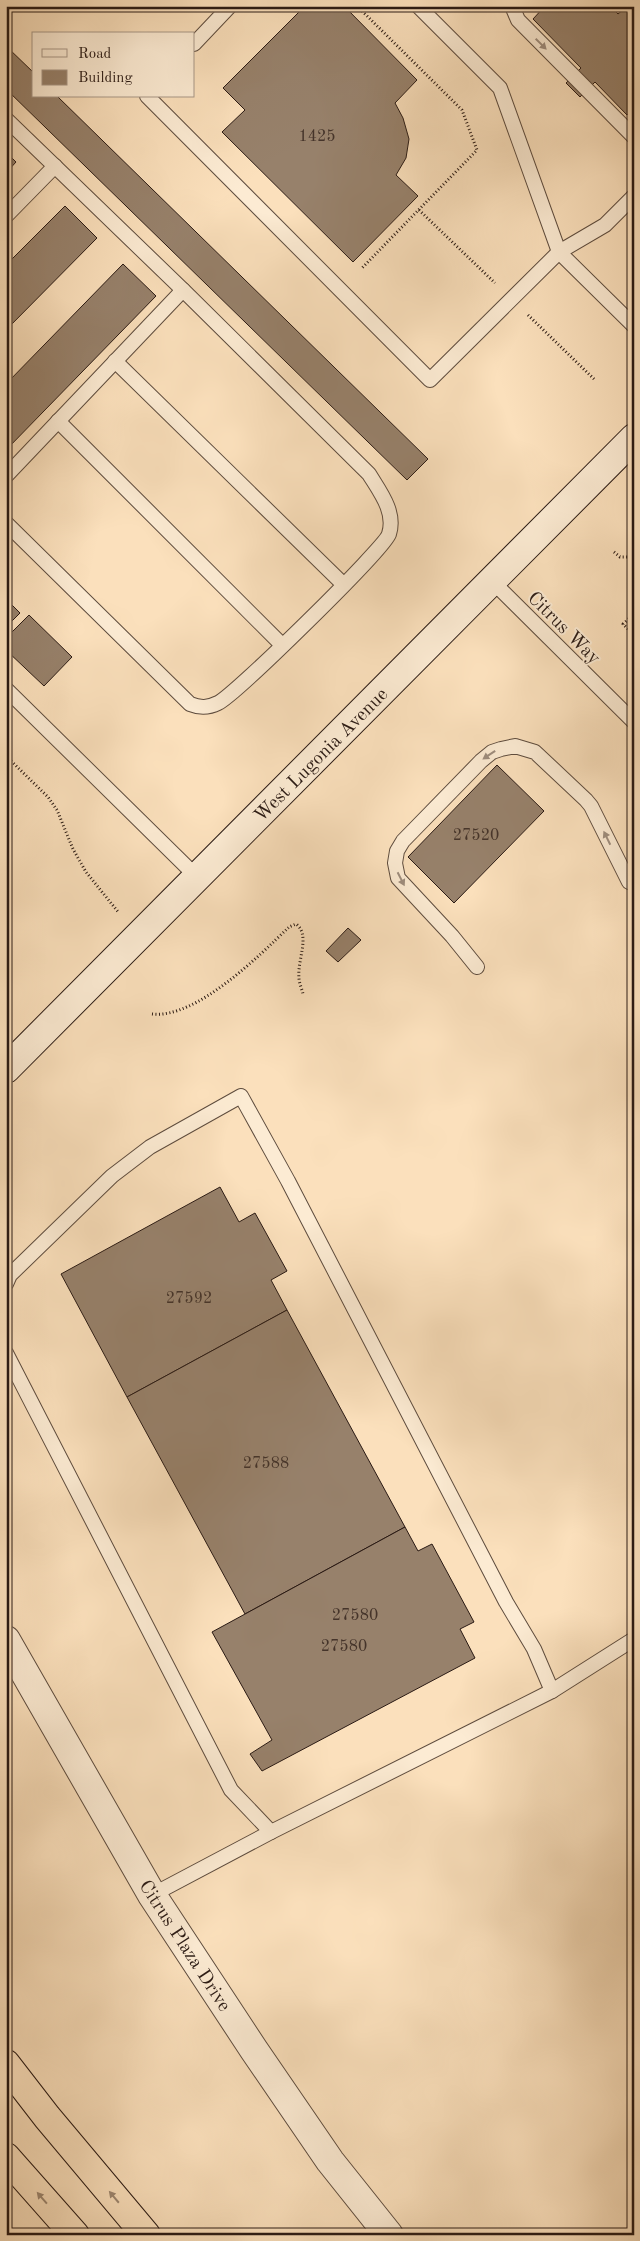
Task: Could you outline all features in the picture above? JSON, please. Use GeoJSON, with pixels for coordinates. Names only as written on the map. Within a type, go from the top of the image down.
{"type":"FeatureCollection","features":[{"type":"Feature","properties":{"kind":"highway"},"geometry":{"type":"LineString","coordinates":[[6,2064],[47,2117],[146,2235]]}},
{"type":"Feature","properties":{"kind":"highway"},"geometry":{"type":"LineString","coordinates":[[6,2157],[75,2235]]}},
{"type":"Feature","properties":{"kind":"main road","name":"West Lugonia Avenue"},"geometry":{"type":"LineString","coordinates":[[6,1069],[634,438]]}},
{"type":"Feature","properties":{"kind":"main road","name":"Citrus Plaza Drive"},"geometry":{"type":"LineString","coordinates":[[6,1640],[152,1895],[254,2050],[330,2160],[389,2235]]}},
{"type":"Feature","properties":{"kind":"lane"},"geometry":{"type":"LineString","coordinates":[[195,43],[230,6]]}},
{"type":"Feature","properties":{"kind":"lane"},"geometry":{"type":"LineString","coordinates":[[418,6],[500,88],[559,252],[634,326]]}},
{"type":"Feature","properties":{"kind":"lane"},"geometry":{"type":"LineString","coordinates":[[512,6],[518,20],[634,137]]}},
{"type":"Feature","properties":{"kind":"lane"},"geometry":{"type":"LineString","coordinates":[[149,98],[430,380],[559,252],[605,225],[634,196]]}},
{"type":"Feature","properties":{"kind":"lane"},"geometry":{"type":"LineString","coordinates":[[6,119],[183,290],[369,474],[384,499],[391,517],[389,535],[343,584],[282,645],[220,702],[202,708],[190,704],[6,523]]}},
{"type":"Feature","properties":{"kind":"lane"},"geometry":{"type":"LineString","coordinates":[[6,216],[55,166]]}},
{"type":"Feature","properties":{"kind":"lane"},"geometry":{"type":"LineString","coordinates":[[6,476],[183,290]]}},
{"type":"Feature","properties":{"kind":"lane"},"geometry":{"type":"LineString","coordinates":[[115,361],[343,584]]}},
{"type":"Feature","properties":{"kind":"lane"},"geometry":{"type":"LineString","coordinates":[[58,421],[282,645]]}},
{"type":"Feature","properties":{"kind":"lane","name":"Citrus Way"},"geometry":{"type":"LineString","coordinates":[[492,581],[634,722]]}},
{"type":"Feature","properties":{"kind":"lane"},"geometry":{"type":"LineString","coordinates":[[6,689],[197,877]]}},
{"type":"Feature","properties":{"kind":"lane"},"geometry":{"type":"LineString","coordinates":[[477,967],[452,936],[402,883],[395,863],[397,851],[403,840],[492,752],[515,746],[534,752],[586,800],[591,806],[629,882]]}},
{"type":"Feature","properties":{"kind":"lane"},"geometry":{"type":"LineString","coordinates":[[6,1284],[10,1275],[112,1176],[150,1147],[241,1096],[506,1602],[534,1649],[552,1691]]}},
{"type":"Feature","properties":{"kind":"lane"},"geometry":{"type":"LineString","coordinates":[[6,1353],[231,1790],[271,1832]]}},
{"type":"Feature","properties":{"kind":"lane"},"geometry":{"type":"LineString","coordinates":[[152,1895],[271,1832],[552,1691],[634,1639]]}},
{"type":"Feature","properties":{"kind":"path"},"geometry":{"type":"LineString","coordinates":[[357,6],[462,110],[478,150],[362,268]]}},
{"type":"Feature","properties":{"kind":"path"},"geometry":{"type":"LineString","coordinates":[[614,552],[620,557],[634,557]]}},
{"type":"Feature","properties":{"kind":"path"},"geometry":{"type":"LineString","coordinates":[[634,614],[623,624],[634,635]]}},
{"type":"Feature","properties":{"kind":"path"},"geometry":{"type":"LineString","coordinates":[[6,756],[48,796],[58,810],[73,849],[86,872],[138,937]]}},
{"type":"Feature","properties":{"kind":"path"},"geometry":{"type":"LineString","coordinates":[[152,1014],[165,1016],[194,1003],[225,984],[254,962],[289,927],[296,924],[302,928],[304,936],[299,955],[298,979],[303,994]]}},
{"type":"Feature","properties":{"kind":"building"},"geometry":{"type":"Polygon","coordinates":[[[305,6],[344,6],[417,80],[395,103],[403,118],[409,139],[406,158],[396,175],[418,196],[353,262],[222,132],[245,110],[223,88],[305,6]]]}},
{"type":"Feature","properties":{"kind":"building"},"geometry":{"type":"Polygon","coordinates":[[[545,6],[610,6],[618,14],[625,8],[634,17],[634,108],[627,115],[595,82],[580,97],[566,83],[581,68],[533,19],[545,6]]]}},
{"type":"Feature","properties":{"kind":"building"},"geometry":{"type":"Polygon","coordinates":[[[6,46],[32,71],[32,98],[59,98],[428,459],[407,480],[6,89],[6,46]]]}},
{"type":"Feature","properties":{"kind":"building"},"geometry":{"type":"Polygon","coordinates":[[[6,152],[16,162],[6,173],[6,152]]]}},
{"type":"Feature","properties":{"kind":"building"},"geometry":{"type":"Polygon","coordinates":[[[65,206],[97,238],[6,330],[6,265],[65,206]]]}},
{"type":"Feature","properties":{"kind":"building"},"geometry":{"type":"Polygon","coordinates":[[[123,264],[156,296],[6,450],[6,384],[123,264]]]}},
{"type":"Feature","properties":{"kind":"building"},"geometry":{"type":"Polygon","coordinates":[[[6,599],[20,613],[6,627],[6,599]]]}},
{"type":"Feature","properties":{"kind":"building"},"geometry":{"type":"Polygon","coordinates":[[[29,615],[72,657],[44,686],[6,650],[6,638],[29,615]]]}},
{"type":"Feature","properties":{"kind":"building"},"geometry":{"type":"Polygon","coordinates":[[[497,765],[544,811],[454,903],[408,857],[497,765]]]}},
{"type":"Feature","properties":{"kind":"building"},"geometry":{"type":"Polygon","coordinates":[[[348,928],[361,940],[338,962],[326,951],[348,928]]]}},
{"type":"Feature","properties":{"kind":"building"},"geometry":{"type":"Polygon","coordinates":[[[220,1187],[239,1222],[255,1213],[287,1271],[271,1280],[287,1310],[127,1397],[61,1274],[220,1187]]]}},
{"type":"Feature","properties":{"kind":"building"},"geometry":{"type":"Polygon","coordinates":[[[287,1310],[405,1527],[245,1614],[127,1397],[287,1310]]]}},
{"type":"Feature","properties":{"kind":"building"},"geometry":{"type":"Polygon","coordinates":[[[405,1527],[418,1551],[432,1544],[474,1622],[460,1629],[475,1658],[262,1771],[250,1754],[272,1740],[212,1632],[405,1527]]]}}]}
